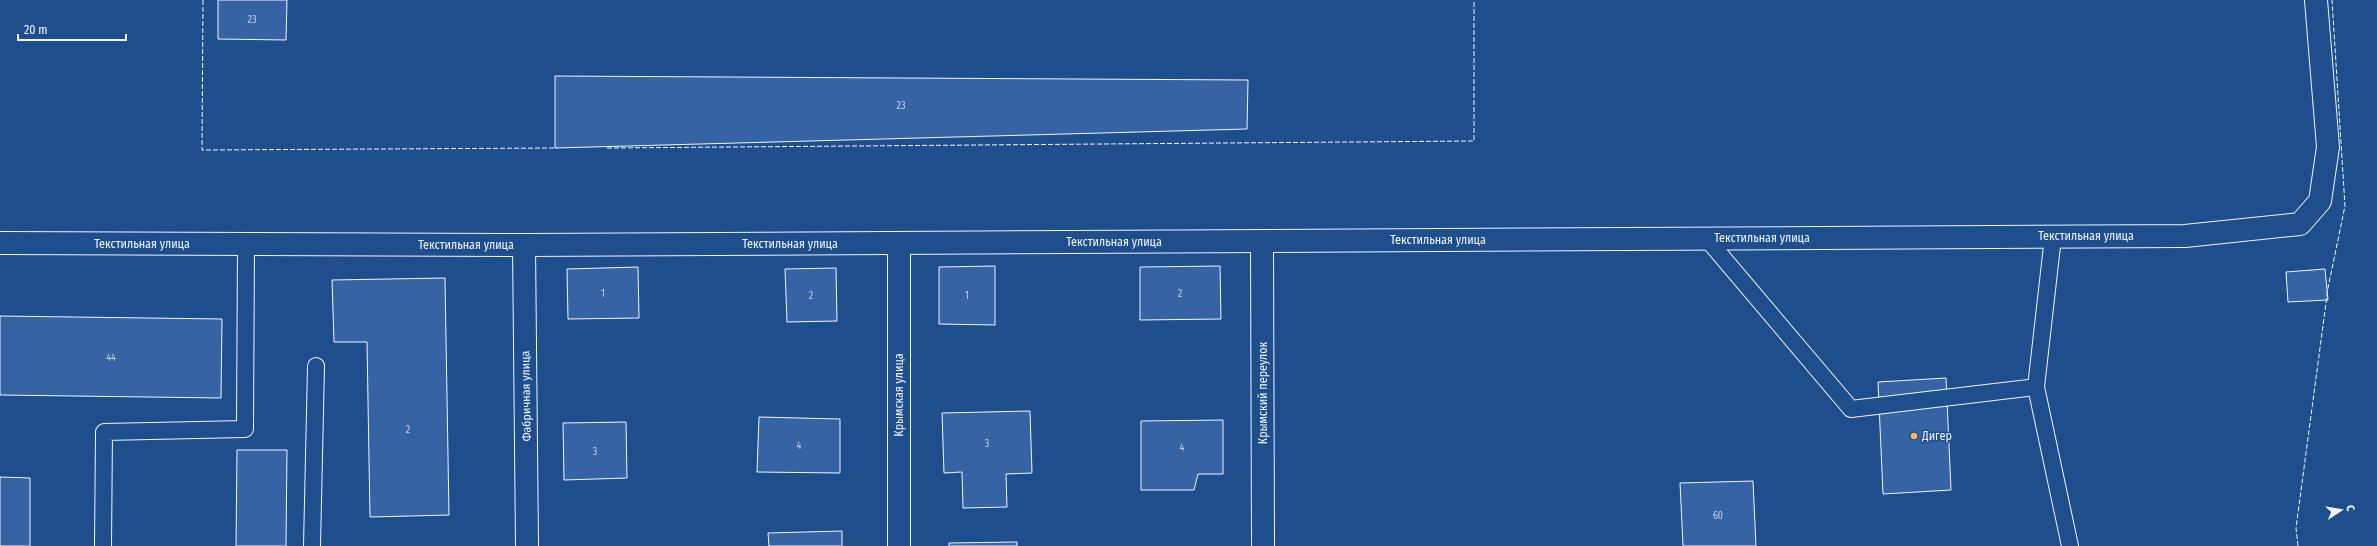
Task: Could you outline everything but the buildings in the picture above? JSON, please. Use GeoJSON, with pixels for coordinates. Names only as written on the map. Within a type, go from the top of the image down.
{"type":"FeatureCollection","features":[{"type":"Feature","properties":{"kind":"street","name":"Текстильная улица"},"geometry":{"type":"LineString","coordinates":[[0,243],[524,245],[2185,236],[2300,224],[2320,201],[2328,147],[2316,0]]}},
{"type":"Feature","properties":{"kind":"street","name":"Крымский переулок"},"geometry":{"type":"LineString","coordinates":[[1262,241],[1263,546]]}},
{"type":"Feature","properties":{"kind":"street","name":"Крымская улица"},"geometry":{"type":"LineString","coordinates":[[899,243],[899,546]]}},
{"type":"Feature","properties":{"kind":"street","name":"Фабричная улица"},"geometry":{"type":"LineString","coordinates":[[524,245],[527,546]]}},
{"type":"Feature","properties":{"kind":"lane"},"geometry":{"type":"LineString","coordinates":[[2053,237],[2036,387],[2070,546]]}},
{"type":"Feature","properties":{"kind":"lane"},"geometry":{"type":"LineString","coordinates":[[1707,239],[1851,408],[2036,387]]}},
{"type":"Feature","properties":{"kind":"lane"},"geometry":{"type":"LineString","coordinates":[[103,546],[104,432],[245,430],[246,244]]}},
{"type":"Feature","properties":{"kind":"lane"},"geometry":{"type":"LineString","coordinates":[[312,546],[316,366]]}},
{"type":"Feature","properties":{"kind":"fence"},"geometry":{"type":"LineString","coordinates":[[203,0],[202,150],[557,148]]}},
{"type":"Feature","properties":{"kind":"fence"},"geometry":{"type":"LineString","coordinates":[[607,148],[1474,141],[1474,0]]}},
{"type":"Feature","properties":{"kind":"fence"},"geometry":{"type":"LineString","coordinates":[[2298,546],[2296,528],[2328,288],[2345,206],[2332,0]]}},
{"type":"Feature","properties":{"kind":"place","name":"Дигер"},"geometry":{"type":"Point","coordinates":[1914,436]}}]}
